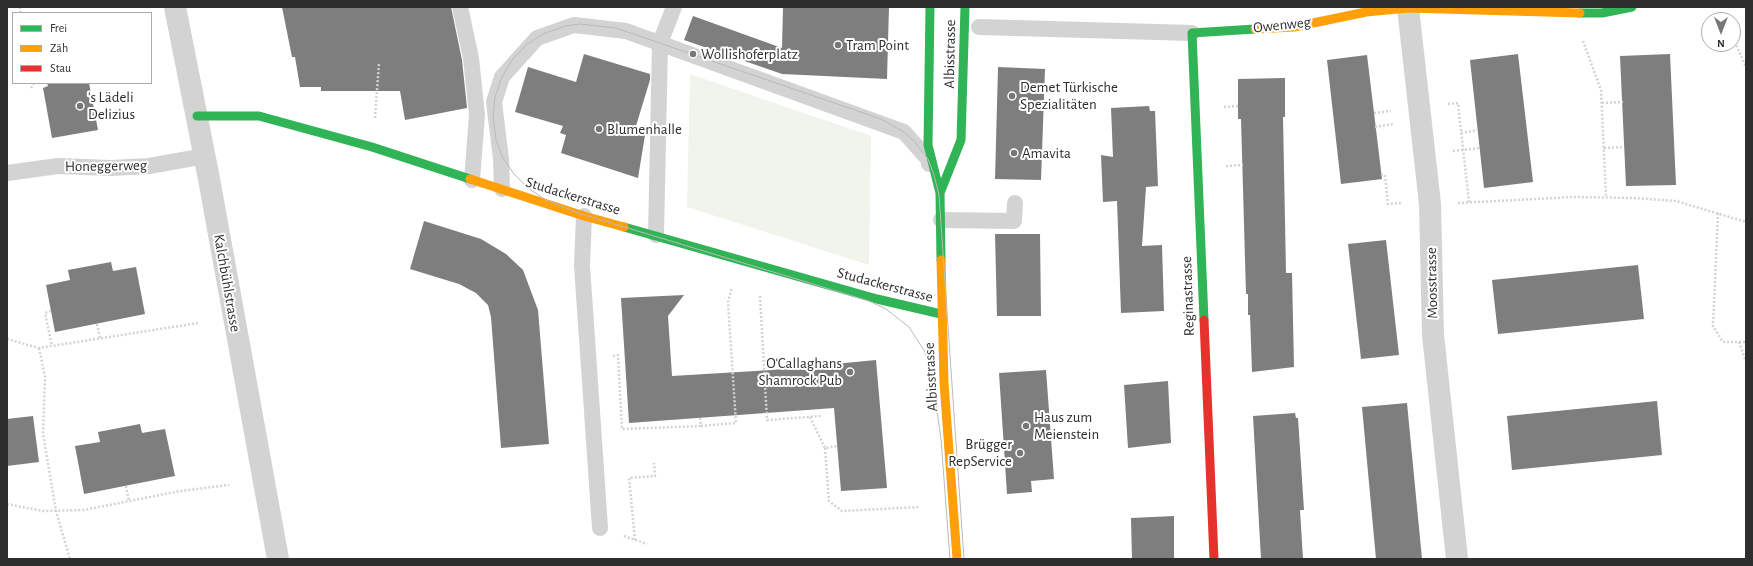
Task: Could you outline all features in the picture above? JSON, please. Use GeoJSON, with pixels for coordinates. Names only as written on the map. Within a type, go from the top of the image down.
{"type":"FeatureCollection","features":[{"type":"Feature","properties":{"kind":"street","name":"Kalchbühlstrasse"},"geometry":{"type":"LineString","coordinates":[[175,7],[205,156],[278,559]]}},
{"type":"Feature","properties":{"kind":"street","name":"Albisstrasse"},"geometry":{"type":"LineString","coordinates":[[930,7],[928,145],[940,194],[941,314],[957,559]]}},
{"type":"Feature","properties":{"kind":"street","name":"Albisstrasse"},"geometry":{"type":"LineString","coordinates":[[940,194],[961,140],[965,7]]}},
{"type":"Feature","properties":{"kind":"street","name":"Owenweg"},"geometry":{"type":"LineString","coordinates":[[1192,33],[1294,27],[1366,12],[1408,8],[1602,14],[1632,7]]}},
{"type":"Feature","properties":{"kind":"street","name":"Moosstrasse"},"geometry":{"type":"LineString","coordinates":[[1408,8],[1430,204],[1433,334],[1457,559]]}},
{"type":"Feature","properties":{"kind":"street","name":"Reginastrasse"},"geometry":{"type":"LineString","coordinates":[[1192,33],[1214,559]]}},
{"type":"Feature","properties":{"kind":"street","name":"Studackerstrasse"},"geometry":{"type":"LineString","coordinates":[[197,116],[259,116],[372,147],[584,216],[656,235],[877,299],[941,314]]}},
{"type":"Feature","properties":{"kind":"lane"},"geometry":{"type":"LineString","coordinates":[[460,7],[471,58],[477,115],[472,180]]}},
{"type":"Feature","properties":{"kind":"lane"},"geometry":{"type":"LineString","coordinates":[[656,235],[660,43],[674,7]]}},
{"type":"Feature","properties":{"kind":"lane"},"geometry":{"type":"LineString","coordinates":[[502,189],[501,160],[494,102],[502,77],[537,38],[574,25],[626,31],[904,132],[928,160],[940,194]]}},
{"type":"Feature","properties":{"kind":"lane","name":"Owenweg"},"geometry":{"type":"LineString","coordinates":[[979,27],[1192,33]]}},
{"type":"Feature","properties":{"kind":"lane","name":"Honeggerweg"},"geometry":{"type":"LineString","coordinates":[[7,173],[58,166],[111,168],[149,166],[205,156]]}},
{"type":"Feature","properties":{"kind":"lane"},"geometry":{"type":"LineString","coordinates":[[941,220],[1014,222],[1015,203]]}},
{"type":"Feature","properties":{"kind":"lane"},"geometry":{"type":"LineString","coordinates":[[584,216],[582,266],[600,528]]}},
{"type":"Feature","properties":{"kind":"path"},"geometry":{"type":"LineString","coordinates":[[1582,39],[1601,90],[1606,197]]}},
{"type":"Feature","properties":{"kind":"path"},"geometry":{"type":"LineString","coordinates":[[1739,52],[1746,67]]}},
{"type":"Feature","properties":{"kind":"path"},"geometry":{"type":"LineString","coordinates":[[375,119],[379,63]]}},
{"type":"Feature","properties":{"kind":"path"},"geometry":{"type":"LineString","coordinates":[[31,88],[33,84]]}},
{"type":"Feature","properties":{"kind":"path"},"geometry":{"type":"LineString","coordinates":[[1602,103],[1623,102]]}},
{"type":"Feature","properties":{"kind":"path"},"geometry":{"type":"LineString","coordinates":[[1443,105],[1458,103],[1462,150],[1469,202]]}},
{"type":"Feature","properties":{"kind":"path"},"geometry":{"type":"LineString","coordinates":[[1461,133],[1478,130]]}},
{"type":"Feature","properties":{"kind":"path"},"geometry":{"type":"LineString","coordinates":[[1604,148],[1624,147]]}},
{"type":"Feature","properties":{"kind":"path"},"geometry":{"type":"LineString","coordinates":[[1448,152],[1480,148]]}},
{"type":"Feature","properties":{"kind":"path"},"geometry":{"type":"LineString","coordinates":[[1430,204],[1606,197],[1676,201],[1746,222]]}},
{"type":"Feature","properties":{"kind":"path"},"geometry":{"type":"LineString","coordinates":[[1718,213],[1713,326],[1723,342],[1746,342]]}},
{"type":"Feature","properties":{"kind":"path"},"geometry":{"type":"LineString","coordinates":[[588,358],[618,355],[622,430],[736,423],[728,302],[732,286]]}},
{"type":"Feature","properties":{"kind":"path"},"geometry":{"type":"LineString","coordinates":[[760,295],[768,420],[822,416]]}},
{"type":"Feature","properties":{"kind":"path"},"geometry":{"type":"LineString","coordinates":[[51,312],[45,313],[52,346]]}},
{"type":"Feature","properties":{"kind":"path"},"geometry":{"type":"LineString","coordinates":[[7,339],[39,348],[198,323]]}},
{"type":"Feature","properties":{"kind":"path"},"geometry":{"type":"LineString","coordinates":[[98,324],[100,338]]}},
{"type":"Feature","properties":{"kind":"path"},"geometry":{"type":"LineString","coordinates":[[1739,342],[1746,362]]}},
{"type":"Feature","properties":{"kind":"path"},"geometry":{"type":"LineString","coordinates":[[39,348],[45,385],[43,434],[56,511],[70,559]]}},
{"type":"Feature","properties":{"kind":"path"},"geometry":{"type":"LineString","coordinates":[[810,417],[825,448],[829,501],[842,511],[920,507]]}},
{"type":"Feature","properties":{"kind":"path"},"geometry":{"type":"LineString","coordinates":[[700,418],[701,426]]}},
{"type":"Feature","properties":{"kind":"path"},"geometry":{"type":"LineString","coordinates":[[825,448],[838,446]]}},
{"type":"Feature","properties":{"kind":"path"},"geometry":{"type":"LineString","coordinates":[[635,540],[630,478],[655,476],[654,463]]}},
{"type":"Feature","properties":{"kind":"path"},"geometry":{"type":"LineString","coordinates":[[7,504],[43,511],[84,510],[180,491],[229,485]]}},
{"type":"Feature","properties":{"kind":"path"},"geometry":{"type":"LineString","coordinates":[[126,486],[129,501]]}},
{"type":"Feature","properties":{"kind":"shaded area"},"geometry":{"type":"Polygon","coordinates":[[[690,74],[871,136],[869,265],[687,207],[690,74]]]}},
{"type":"Feature","properties":{"kind":"building"},"geometry":{"type":"Polygon","coordinates":[[[282,7],[451,7],[462,60],[467,108],[405,120],[400,91],[321,91],[321,87],[300,87],[295,57],[292,57],[282,7]]]}},
{"type":"Feature","properties":{"kind":"building"},"geometry":{"type":"Polygon","coordinates":[[[783,7],[889,7],[887,79],[782,74],[684,40],[693,16],[782,48],[783,7]]]}},
{"type":"Feature","properties":{"kind":"building"},"geometry":{"type":"Polygon","coordinates":[[[584,54],[650,74],[650,80],[636,126],[646,129],[638,178],[561,153],[566,135],[560,133],[563,126],[515,112],[528,67],[576,82],[584,54]]]}},
{"type":"Feature","properties":{"kind":"building"},"geometry":{"type":"Polygon","coordinates":[[[1518,54],[1533,182],[1484,188],[1470,60],[1518,54]]]}},
{"type":"Feature","properties":{"kind":"building"},"geometry":{"type":"Polygon","coordinates":[[[1670,54],[1676,185],[1626,186],[1620,56],[1670,54]]]}},
{"type":"Feature","properties":{"kind":"building"},"geometry":{"type":"Polygon","coordinates":[[[1367,55],[1382,179],[1341,184],[1327,60],[1367,55]]]}},
{"type":"Feature","properties":{"kind":"building"},"geometry":{"type":"Polygon","coordinates":[[[998,67],[1045,69],[1041,180],[995,179],[998,67]]]}},
{"type":"Feature","properties":{"kind":"building"},"geometry":{"type":"Polygon","coordinates":[[[1285,78],[1285,117],[1283,117],[1286,273],[1292,273],[1294,367],[1252,372],[1250,315],[1248,315],[1248,294],[1246,294],[1241,119],[1238,119],[1238,79],[1285,78]]]}},
{"type":"Feature","properties":{"kind":"building"},"geometry":{"type":"Polygon","coordinates":[[[47,84],[89,84],[98,130],[52,138],[43,88],[48,86],[47,84]]]}},
{"type":"Feature","properties":{"kind":"building"},"geometry":{"type":"Polygon","coordinates":[[[1149,106],[1150,111],[1155,111],[1158,186],[1146,187],[1142,246],[1162,245],[1164,311],[1121,313],[1117,201],[1103,202],[1101,155],[1113,157],[1111,108],[1149,106]]]}},
{"type":"Feature","properties":{"kind":"building"},"geometry":{"type":"Polygon","coordinates":[[[424,221],[481,239],[506,254],[523,270],[538,310],[549,444],[501,448],[491,317],[488,305],[476,293],[459,284],[410,269],[424,221]]]}},
{"type":"Feature","properties":{"kind":"building"},"geometry":{"type":"Polygon","coordinates":[[[995,234],[1040,234],[1041,316],[997,316],[995,234]]]}},
{"type":"Feature","properties":{"kind":"building"},"geometry":{"type":"Polygon","coordinates":[[[1386,240],[1399,355],[1361,359],[1348,244],[1386,240]]]}},
{"type":"Feature","properties":{"kind":"building"},"geometry":{"type":"Polygon","coordinates":[[[111,262],[113,271],[136,267],[145,314],[55,332],[46,285],[70,280],[68,270],[111,262]]]}},
{"type":"Feature","properties":{"kind":"building"},"geometry":{"type":"Polygon","coordinates":[[[1638,265],[1644,319],[1498,334],[1492,280],[1638,265]]]}},
{"type":"Feature","properties":{"kind":"building"},"geometry":{"type":"Polygon","coordinates":[[[684,295],[668,316],[672,376],[772,370],[876,360],[887,488],[841,491],[834,408],[629,423],[621,298],[684,295]]]}},
{"type":"Feature","properties":{"kind":"building","name":"Haus zum Meienstein"},"geometry":{"type":"Polygon","coordinates":[[[1046,370],[1054,479],[1031,481],[1032,492],[1007,494],[999,373],[1046,370]]]}},
{"type":"Feature","properties":{"kind":"building"},"geometry":{"type":"Polygon","coordinates":[[[1168,381],[1171,443],[1128,448],[1124,385],[1168,381]]]}},
{"type":"Feature","properties":{"kind":"building"},"geometry":{"type":"Polygon","coordinates":[[[1657,401],[1662,455],[1512,470],[1507,416],[1657,401]]]}},
{"type":"Feature","properties":{"kind":"building"},"geometry":{"type":"Polygon","coordinates":[[[1407,403],[1422,559],[1376,559],[1362,407],[1407,403]]]}},
{"type":"Feature","properties":{"kind":"building"},"geometry":{"type":"Polygon","coordinates":[[[1295,413],[1296,418],[1298,418],[1304,510],[1300,510],[1303,559],[1261,559],[1253,416],[1295,413]]]}},
{"type":"Feature","properties":{"kind":"building"},"geometry":{"type":"Polygon","coordinates":[[[33,416],[39,462],[7,466],[7,419],[33,416]]]}},
{"type":"Feature","properties":{"kind":"building"},"geometry":{"type":"Polygon","coordinates":[[[140,424],[142,433],[165,429],[175,476],[84,494],[75,446],[100,442],[98,432],[140,424]]]}},
{"type":"Feature","properties":{"kind":"building"},"geometry":{"type":"Polygon","coordinates":[[[1174,516],[1174,559],[1132,559],[1131,518],[1174,516]]]}},
{"type":"Feature","properties":{"kind":"tram line"},"geometry":{"type":"LineString","coordinates":[[950,559],[941,439],[932,376],[925,352],[909,327],[886,309],[869,301],[578,213],[546,200],[528,188],[514,174],[503,158],[496,140],[493,117],[495,97],[502,77],[512,60],[526,45],[545,33],[566,26],[580,24],[616,28],[881,119],[904,132],[914,141],[928,159],[939,195],[964,559]]}},
{"type":"Feature","properties":{"kind":"traffic: fast"},"geometry":{"type":"LineString","coordinates":[[930,7],[928,145],[940,193],[941,260]]}},
{"type":"Feature","properties":{"kind":"traffic: fast"},"geometry":{"type":"LineString","coordinates":[[940,193],[961,140],[965,7]]}},
{"type":"Feature","properties":{"kind":"traffic: fast"},"geometry":{"type":"LineString","coordinates":[[1580,13],[1602,13],[1632,7]]}},
{"type":"Feature","properties":{"kind":"traffic: fast"},"geometry":{"type":"LineString","coordinates":[[1204,320],[1192,33],[1255,29]]}},
{"type":"Feature","properties":{"kind":"traffic: fast"},"geometry":{"type":"LineString","coordinates":[[197,116],[259,116],[372,147],[470,179]]}},
{"type":"Feature","properties":{"kind":"traffic: fast"},"geometry":{"type":"LineString","coordinates":[[624,227],[877,299],[941,314]]}},
{"type":"Feature","properties":{"kind":"traffic: slow"},"geometry":{"type":"LineString","coordinates":[[1255,29],[1294,27],[1366,12],[1408,8],[1580,13]]}},
{"type":"Feature","properties":{"kind":"traffic: slow"},"geometry":{"type":"LineString","coordinates":[[470,179],[584,216],[624,227]]}},
{"type":"Feature","properties":{"kind":"traffic: slow"},"geometry":{"type":"LineString","coordinates":[[941,260],[944,383],[957,559]]}},
{"type":"Feature","properties":{"kind":"traffic: jam"},"geometry":{"type":"LineString","coordinates":[[1204,320],[1214,559]]}},
{"type":"Feature","properties":{"kind":"place","name":"Tram Point"},"geometry":{"type":"Point","coordinates":[838,45]}},
{"type":"Feature","properties":{"kind":"place","name":"Wollishoferplatz"},"geometry":{"type":"Point","coordinates":[693,54]}},
{"type":"Feature","properties":{"kind":"place","name":"Demet Türkische Spezialitäten"},"geometry":{"type":"Point","coordinates":[1012,96]}},
{"type":"Feature","properties":{"kind":"place","name":"'s Lädeli Delizius"},"geometry":{"type":"Point","coordinates":[80,106]}},
{"type":"Feature","properties":{"kind":"place","name":"Blumenhalle"},"geometry":{"type":"Point","coordinates":[599,129]}},
{"type":"Feature","properties":{"kind":"place","name":"Amavita"},"geometry":{"type":"Point","coordinates":[1014,153]}},
{"type":"Feature","properties":{"kind":"place","name":"O'Callaghans Shamrock Pub"},"geometry":{"type":"Point","coordinates":[850,372]}},
{"type":"Feature","properties":{"kind":"place","name":"Haus zum Meienstein"},"geometry":{"type":"Point","coordinates":[1026,426]}},
{"type":"Feature","properties":{"kind":"place","name":"Brügger RepService"},"geometry":{"type":"Point","coordinates":[1020,453]}}]}
